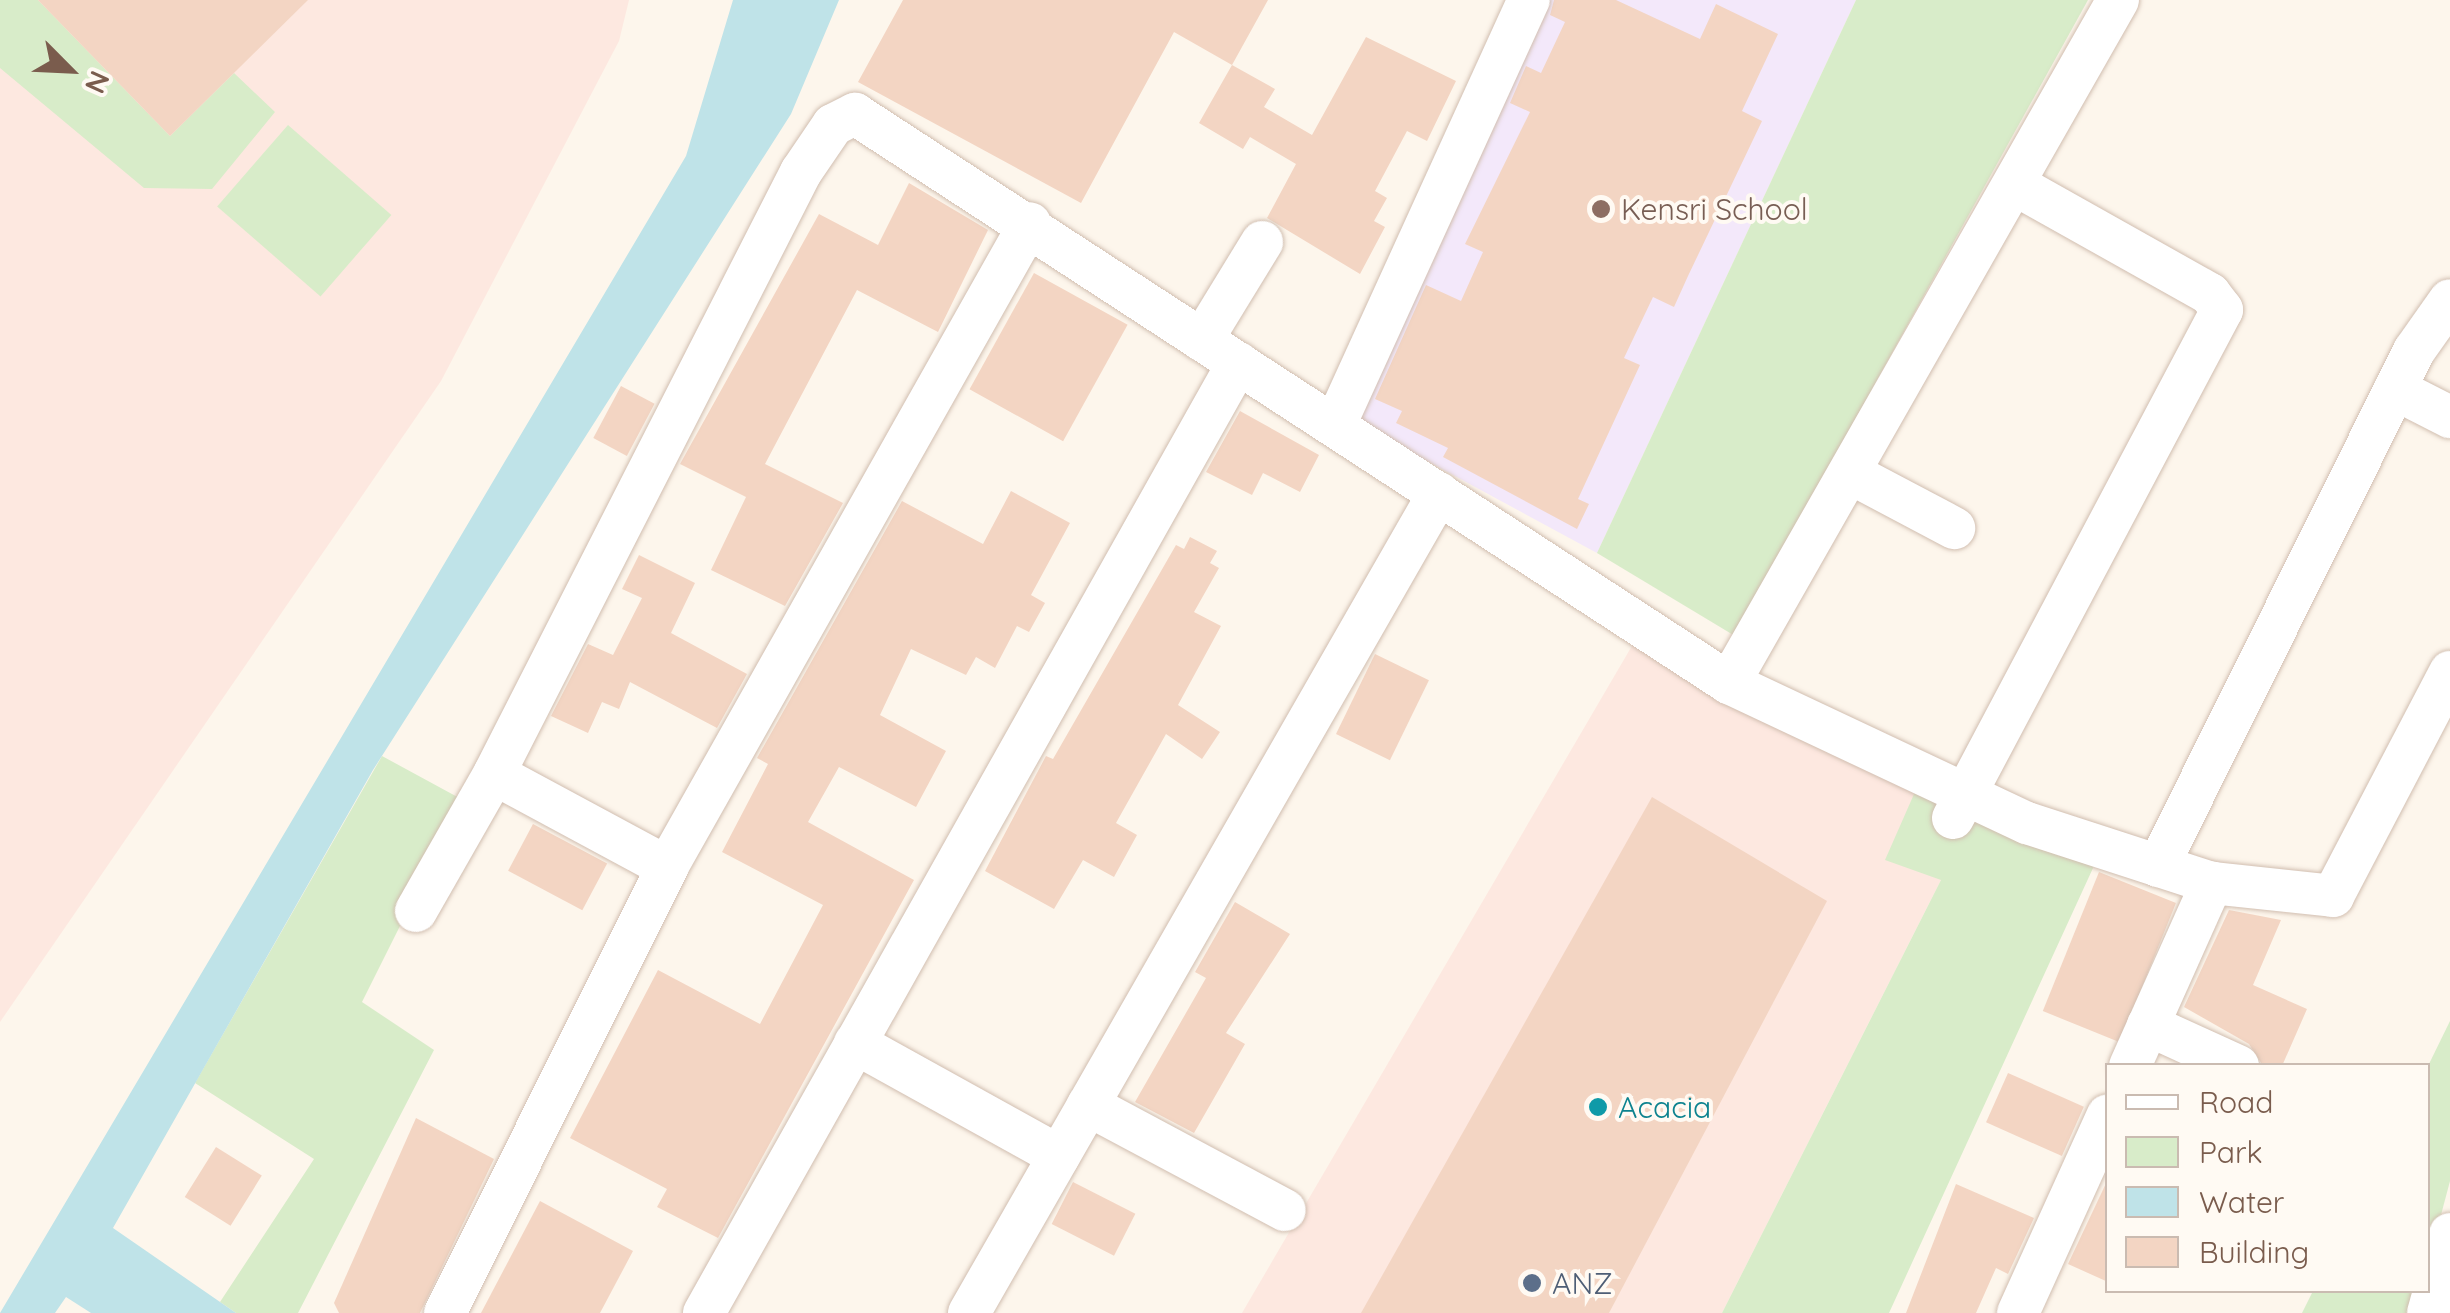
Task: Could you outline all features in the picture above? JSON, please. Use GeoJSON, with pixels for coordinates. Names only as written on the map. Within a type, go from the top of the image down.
{"type":"FeatureCollection","features":[{"type":"Feature","properties":{"kind":"street"},"geometry":{"type":"LineString","coordinates":[[1334,425],[1528,0]]}},
{"type":"Feature","properties":{"kind":"street"},"geometry":{"type":"LineString","coordinates":[[1728,683],[2016,185],[2118,0]]}},
{"type":"Feature","properties":{"kind":"street"},"geometry":{"type":"LineString","coordinates":[[416,911],[494,774],[801,172],[843,116],[866,117],[1728,683],[1958,806],[2212,883],[2333,896],[2450,672]]}},
{"type":"Feature","properties":{"kind":"street"},"geometry":{"type":"LineString","coordinates":[[1958,806],[2222,310],[2210,294],[2016,185]]}},
{"type":"Feature","properties":{"kind":"street"},"geometry":{"type":"LineString","coordinates":[[445,1313],[667,866],[1030,224]]}},
{"type":"Feature","properties":{"kind":"street"},"geometry":{"type":"LineString","coordinates":[[1202,340],[1262,242]]}},
{"type":"Feature","properties":{"kind":"street"},"geometry":{"type":"LineString","coordinates":[[2158,866],[2396,389],[2450,300]]}},
{"type":"Feature","properties":{"kind":"street"},"geometry":{"type":"LineString","coordinates":[[704,1313],[1238,363]]}},
{"type":"Feature","properties":{"kind":"street"},"geometry":{"type":"LineString","coordinates":[[2396,389],[2450,417]]}},
{"type":"Feature","properties":{"kind":"street"},"geometry":{"type":"LineString","coordinates":[[1850,473],[1954,528]]}},
{"type":"Feature","properties":{"kind":"street"},"geometry":{"type":"LineString","coordinates":[[986,1307],[1059,1156],[1439,493]]}},
{"type":"Feature","properties":{"kind":"street"},"geometry":{"type":"LineString","coordinates":[[494,774],[667,866]]}},
{"type":"Feature","properties":{"kind":"street"},"geometry":{"type":"LineString","coordinates":[[2131,1063],[2212,883]]}},
{"type":"Feature","properties":{"kind":"street"},"geometry":{"type":"LineString","coordinates":[[2148,1025],[2231,1063]]}},
{"type":"Feature","properties":{"kind":"street"},"geometry":{"type":"LineString","coordinates":[[856,1043],[1059,1156]]}},
{"type":"Feature","properties":{"kind":"street"},"geometry":{"type":"LineString","coordinates":[[1088,1105],[1285,1210]]}},
{"type":"Feature","properties":{"kind":"street"},"geometry":{"type":"LineString","coordinates":[[2018,1313],[2098,1162],[2105,1129]]}},
{"type":"Feature","properties":{"kind":"street"},"geometry":{"type":"LineString","coordinates":[[2428,1313],[2450,1234]]}},
{"type":"Feature","properties":{"kind":"shaded area"},"geometry":{"type":"Polygon","coordinates":[[[0,0],[629,0],[619,41],[441,381],[0,1022],[0,0]]]}},
{"type":"Feature","properties":{"kind":"shaded area","name":"Kensri School"},"geometry":{"type":"Polygon","coordinates":[[[1542,0],[1856,0],[1597,553],[1346,417],[1542,0]]]}},
{"type":"Feature","properties":{"kind":"shaded area"},"geometry":{"type":"Polygon","coordinates":[[[1636,639],[1918,785],[1941,880],[1722,1313],[1242,1313],[1636,639]]]}},
{"type":"Feature","properties":{"kind":"green space"},"geometry":{"type":"Polygon","coordinates":[[[0,0],[38,0],[170,136],[234,73],[275,112],[212,189],[144,188],[0,68],[0,0]]]}},
{"type":"Feature","properties":{"kind":"green space"},"geometry":{"type":"Polygon","coordinates":[[[1856,0],[2088,0],[1735,636],[1597,553],[1856,0]]]}},
{"type":"Feature","properties":{"kind":"green space"},"geometry":{"type":"Polygon","coordinates":[[[288,125],[391,215],[321,296],[217,207],[288,125]]]}},
{"type":"Feature","properties":{"kind":"green space"},"geometry":{"type":"Polygon","coordinates":[[[382,756],[463,800],[362,1002],[434,1050],[298,1313],[236,1313],[220,1302],[314,1159],[195,1083],[382,756]]]}},
{"type":"Feature","properties":{"kind":"green space"},"geometry":{"type":"Polygon","coordinates":[[[1918,785],[2099,855],[1889,1313],[1722,1313],[1941,880],[1885,860],[1918,785]]]}},
{"type":"Feature","properties":{"kind":"green space"},"geometry":{"type":"Polygon","coordinates":[[[2450,1021],[2450,1181],[2430,1256],[2430,1063],[2450,1021]]]}},
{"type":"Feature","properties":{"kind":"green space"},"geometry":{"type":"Polygon","coordinates":[[[2312,1293],[2419,1293],[2414,1313],[2302,1313],[2312,1293]]]}},
{"type":"Feature","properties":{"kind":"water"},"geometry":{"type":"Polygon","coordinates":[[[733,0],[839,0],[791,114],[373,770],[113,1228],[236,1313],[91,1313],[66,1297],[55,1313],[0,1313],[686,156],[733,0]]]}},
{"type":"Feature","properties":{"kind":"building"},"geometry":{"type":"Polygon","coordinates":[[[38,0],[308,0],[170,136],[38,0]]]}},
{"type":"Feature","properties":{"kind":"building"},"geometry":{"type":"Polygon","coordinates":[[[903,0],[1268,0],[1232,65],[1174,32],[1081,203],[858,82],[903,0]]]}},
{"type":"Feature","properties":{"kind":"building","name":"Kensri School"},"geometry":{"type":"Polygon","coordinates":[[[1554,0],[1616,0],[1700,39],[1716,4],[1778,34],[1742,111],[1762,121],[1674,307],[1653,297],[1624,358],[1640,365],[1578,499],[1589,504],[1577,529],[1443,457],[1448,448],[1396,423],[1402,411],[1375,399],[1426,285],[1461,301],[1483,252],[1465,244],[1530,112],[1510,103],[1526,66],[1541,73],[1565,22],[1550,15],[1554,0]]]}},
{"type":"Feature","properties":{"kind":"building"},"geometry":{"type":"Polygon","coordinates":[[[1366,37],[1456,81],[1427,141],[1407,131],[1375,191],[1387,198],[1374,221],[1385,227],[1360,274],[1267,218],[1296,164],[1250,137],[1243,149],[1199,123],[1232,65],[1275,89],[1264,107],[1312,135],[1366,37]]]}},
{"type":"Feature","properties":{"kind":"building"},"geometry":{"type":"Polygon","coordinates":[[[909,183],[988,230],[938,332],[857,290],[765,464],[843,503],[785,606],[711,570],[746,497],[680,464],[819,214],[878,245],[909,183]]]}},
{"type":"Feature","properties":{"kind":"building"},"geometry":{"type":"Polygon","coordinates":[[[1034,273],[1128,325],[1063,441],[970,389],[1034,273]]]}},
{"type":"Feature","properties":{"kind":"building"},"geometry":{"type":"Polygon","coordinates":[[[621,386],[655,404],[627,456],[593,438],[621,386]]]}},
{"type":"Feature","properties":{"kind":"building"},"geometry":{"type":"Polygon","coordinates":[[[1240,411],[1319,455],[1300,492],[1263,473],[1252,495],[1206,472],[1240,411]]]}},
{"type":"Feature","properties":{"kind":"building"},"geometry":{"type":"Polygon","coordinates":[[[1011,491],[1070,523],[1031,595],[1045,603],[1029,632],[1017,626],[995,668],[976,657],[966,675],[911,649],[880,715],[946,751],[916,807],[839,767],[808,822],[914,880],[718,1238],[657,1207],[667,1189],[570,1138],[658,970],[760,1024],[823,905],[722,852],[768,764],[757,758],[902,501],[983,544],[1011,491]]]}},
{"type":"Feature","properties":{"kind":"building"},"geometry":{"type":"Polygon","coordinates":[[[1190,537],[1217,551],[1210,563],[1219,568],[1194,612],[1221,626],[1178,705],[1220,732],[1202,759],[1166,734],[1116,823],[1137,835],[1114,877],[1083,860],[1054,909],[985,871],[1046,756],[1053,759],[1176,545],[1184,549],[1190,537]]]}},
{"type":"Feature","properties":{"kind":"building"},"geometry":{"type":"Polygon","coordinates":[[[639,555],[695,583],[671,633],[747,674],[717,728],[630,682],[619,709],[602,702],[588,733],[551,716],[588,644],[613,655],[642,598],[622,589],[639,555]]]}},
{"type":"Feature","properties":{"kind":"building"},"geometry":{"type":"Polygon","coordinates":[[[1375,654],[1429,680],[1390,760],[1336,734],[1375,654]]]}},
{"type":"Feature","properties":{"kind":"building","name":"Acacia"},"geometry":{"type":"Polygon","coordinates":[[[1652,797],[1827,901],[1609,1313],[1361,1313],[1652,797]]]}},
{"type":"Feature","properties":{"kind":"building"},"geometry":{"type":"Polygon","coordinates":[[[533,824],[607,863],[582,910],[508,871],[533,824]]]}},
{"type":"Feature","properties":{"kind":"building"},"geometry":{"type":"Polygon","coordinates":[[[2099,872],[2176,903],[2120,1042],[2043,1011],[2099,872]]]}},
{"type":"Feature","properties":{"kind":"building"},"geometry":{"type":"Polygon","coordinates":[[[1235,902],[1290,934],[1226,1033],[1245,1044],[1194,1133],[1135,1102],[1206,978],[1195,972],[1235,902]]]}},
{"type":"Feature","properties":{"kind":"building"},"geometry":{"type":"Polygon","coordinates":[[[2229,910],[2281,920],[2253,985],[2307,1009],[2283,1063],[2261,1063],[2249,1044],[2184,1007],[2229,910]]]}},
{"type":"Feature","properties":{"kind":"building"},"geometry":{"type":"Polygon","coordinates":[[[2008,1073],[2084,1107],[2062,1156],[1986,1122],[2008,1073]]]}},
{"type":"Feature","properties":{"kind":"building"},"geometry":{"type":"Polygon","coordinates":[[[416,1118],[494,1159],[420,1313],[339,1313],[334,1303],[416,1118]]]}},
{"type":"Feature","properties":{"kind":"building"},"geometry":{"type":"Polygon","coordinates":[[[216,1147],[262,1176],[231,1226],[185,1197],[216,1147]]]}},
{"type":"Feature","properties":{"kind":"building"},"geometry":{"type":"Polygon","coordinates":[[[1073,1182],[1135,1214],[1114,1256],[1052,1224],[1073,1182]]]}},
{"type":"Feature","properties":{"kind":"building"},"geometry":{"type":"Polygon","coordinates":[[[1956,1184],[2034,1218],[2008,1274],[1996,1268],[1976,1313],[1906,1313],[1956,1184]]]}},
{"type":"Feature","properties":{"kind":"building"},"geometry":{"type":"Polygon","coordinates":[[[2105,1185],[2105,1281],[2068,1264],[2105,1185]]]}},
{"type":"Feature","properties":{"kind":"building"},"geometry":{"type":"Polygon","coordinates":[[[540,1201],[633,1251],[600,1313],[481,1313],[540,1201]]]}},
{"type":"Feature","properties":{"kind":"place","name":"Kensri School"},"geometry":{"type":"Point","coordinates":[1601,209]}},
{"type":"Feature","properties":{"kind":"place","name":"Acacia"},"geometry":{"type":"Point","coordinates":[1598,1107]}},
{"type":"Feature","properties":{"kind":"place","name":"ANZ"},"geometry":{"type":"Point","coordinates":[1532,1283]}}]}
